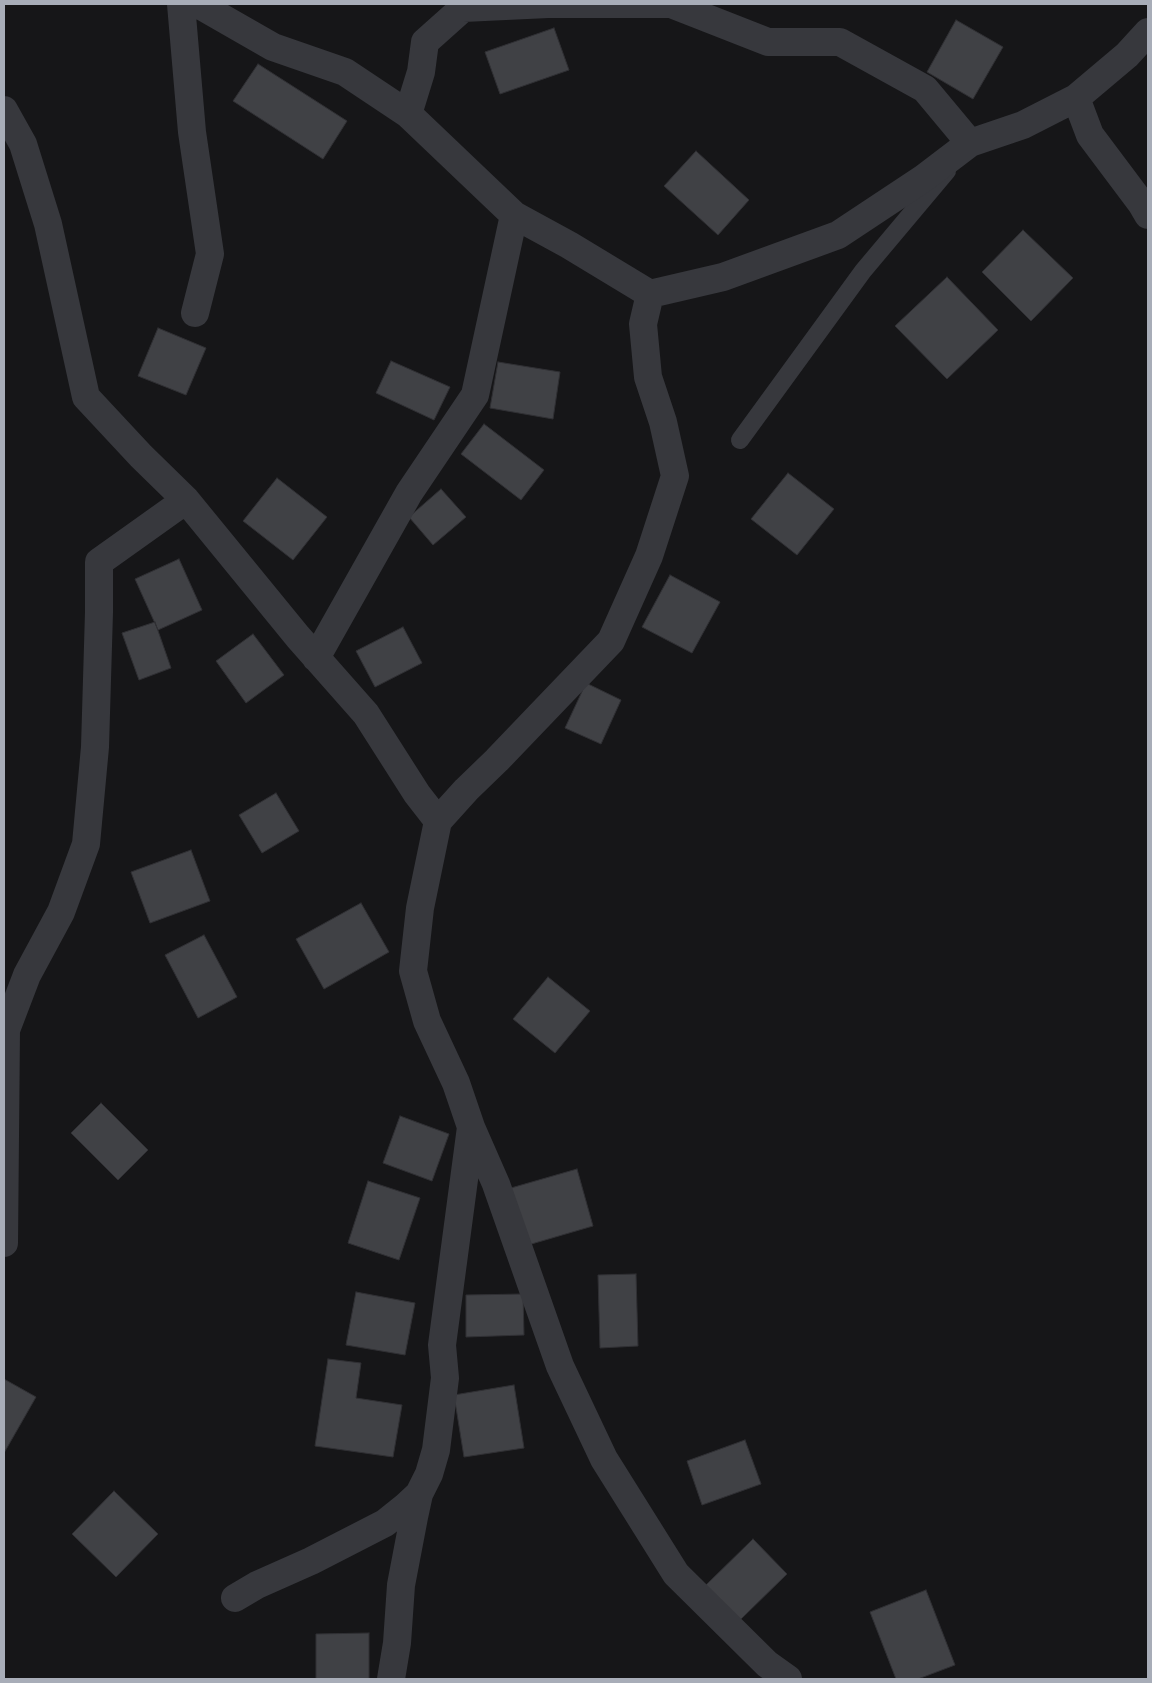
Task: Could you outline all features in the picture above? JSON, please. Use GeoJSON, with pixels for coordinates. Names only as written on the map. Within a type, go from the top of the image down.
{"type":"FeatureCollection","features":[{"type":"Feature","properties":{"kind":"street"},"geometry":{"type":"LineString","coordinates":[[180,4],[192,132],[210,254],[195,313]]}},
{"type":"Feature","properties":{"kind":"street"},"geometry":{"type":"LineString","coordinates":[[198,4],[273,47],[345,72],[408,114],[514,215],[569,245],[650,294],[723,277],[838,235],[924,178],[970,143],[1024,125],[1076,98],[1127,55],[1148,32]]}},
{"type":"Feature","properties":{"kind":"street"},"geometry":{"type":"LineString","coordinates":[[408,114],[421,72],[425,42],[463,8],[548,4],[671,4],[768,42],[840,42],[925,88],[970,143]]}},
{"type":"Feature","properties":{"kind":"street"},"geometry":{"type":"LineString","coordinates":[[1076,98],[1090,135],[1148,215]]}},
{"type":"Feature","properties":{"kind":"street"},"geometry":{"type":"LineString","coordinates":[[4,110],[23,144],[48,224],[86,397],[141,456],[186,500],[316,658],[366,714],[416,794],[438,821]]}},
{"type":"Feature","properties":{"kind":"street"},"geometry":{"type":"LineString","coordinates":[[316,658],[409,493],[475,396],[514,215]]}},
{"type":"Feature","properties":{"kind":"street"},"geometry":{"type":"LineString","coordinates":[[650,294],[643,324],[648,377],[662,422],[675,476],[649,556],[611,641],[438,821],[420,908],[413,970],[427,1021],[456,1083],[471,1127],[496,1184],[560,1366],[604,1459],[676,1574],[767,1664],[788,1679]]}},
{"type":"Feature","properties":{"kind":"street"},"geometry":{"type":"LineString","coordinates":[[4,1243],[6,1030],[27,975],[61,912],[86,844],[95,748],[99,562],[186,500]]}},
{"type":"Feature","properties":{"kind":"street"},"geometry":{"type":"LineString","coordinates":[[391,1679],[397,1643],[401,1585],[419,1494],[429,1474],[436,1450],[445,1378],[442,1345],[471,1127]]}},
{"type":"Feature","properties":{"kind":"street"},"geometry":{"type":"LineString","coordinates":[[235,1598],[257,1585],[286,1573],[376,1527],[406,1507],[419,1494]]}},
{"type":"Feature","properties":{"kind":"lane"},"geometry":{"type":"LineString","coordinates":[[740,440],[863,271],[970,143]]}},
{"type":"Feature","properties":{"kind":"building"},"geometry":{"type":"Polygon","coordinates":[[[956,20],[1003,47],[973,99],[927,72],[956,20]]]}},
{"type":"Feature","properties":{"kind":"building"},"geometry":{"type":"Polygon","coordinates":[[[554,28],[569,70],[500,94],[485,52],[554,28]]]}},
{"type":"Feature","properties":{"kind":"building"},"geometry":{"type":"Polygon","coordinates":[[[258,64],[347,121],[323,159],[233,101],[258,64]]]}},
{"type":"Feature","properties":{"kind":"building"},"geometry":{"type":"Polygon","coordinates":[[[696,151],[749,200],[718,235],[664,186],[696,151]]]}},
{"type":"Feature","properties":{"kind":"building"},"geometry":{"type":"Polygon","coordinates":[[[1023,230],[1073,278],[1031,321],[982,272],[1023,230]]]}},
{"type":"Feature","properties":{"kind":"building"},"geometry":{"type":"Polygon","coordinates":[[[947,277],[998,330],[947,379],[895,326],[947,277]]]}},
{"type":"Feature","properties":{"kind":"building"},"geometry":{"type":"Polygon","coordinates":[[[158,328],[206,348],[186,395],[138,376],[158,328]]]}},
{"type":"Feature","properties":{"kind":"building"},"geometry":{"type":"Polygon","coordinates":[[[391,361],[450,387],[434,420],[376,393],[391,361]]]}},
{"type":"Feature","properties":{"kind":"building"},"geometry":{"type":"Polygon","coordinates":[[[498,362],[560,372],[553,419],[490,408],[498,362]]]}},
{"type":"Feature","properties":{"kind":"building"},"geometry":{"type":"Polygon","coordinates":[[[484,424],[544,470],[521,500],[461,454],[484,424]]]}},
{"type":"Feature","properties":{"kind":"building"},"geometry":{"type":"Polygon","coordinates":[[[788,473],[834,509],[797,555],[751,519],[788,473]]]}},
{"type":"Feature","properties":{"kind":"building"},"geometry":{"type":"Polygon","coordinates":[[[277,478],[327,517],[293,560],[243,521],[277,478]]]}},
{"type":"Feature","properties":{"kind":"building"},"geometry":{"type":"Polygon","coordinates":[[[441,489],[466,517],[433,545],[409,517],[441,489]]]}},
{"type":"Feature","properties":{"kind":"building"},"geometry":{"type":"Polygon","coordinates":[[[179,559],[202,610],[158,630],[135,579],[179,559]]]}},
{"type":"Feature","properties":{"kind":"building"},"geometry":{"type":"Polygon","coordinates":[[[670,575],[720,602],[692,653],[642,627],[670,575]]]}},
{"type":"Feature","properties":{"kind":"building"},"geometry":{"type":"Polygon","coordinates":[[[155,622],[171,668],[139,680],[122,633],[155,622]]]}},
{"type":"Feature","properties":{"kind":"building"},"geometry":{"type":"Polygon","coordinates":[[[403,627],[422,663],[375,687],[356,651],[403,627]]]}},
{"type":"Feature","properties":{"kind":"building"},"geometry":{"type":"Polygon","coordinates":[[[253,634],[284,675],[246,703],[216,661],[253,634]]]}},
{"type":"Feature","properties":{"kind":"building"},"geometry":{"type":"Polygon","coordinates":[[[586,683],[621,700],[601,744],[565,728],[586,683]]]}},
{"type":"Feature","properties":{"kind":"building"},"geometry":{"type":"Polygon","coordinates":[[[276,793],[299,831],[262,853],[239,815],[276,793]]]}},
{"type":"Feature","properties":{"kind":"building"},"geometry":{"type":"Polygon","coordinates":[[[191,850],[210,901],[150,923],[131,872],[191,850]]]}},
{"type":"Feature","properties":{"kind":"building"},"geometry":{"type":"Polygon","coordinates":[[[361,903],[389,952],[324,989],[296,939],[361,903]]]}},
{"type":"Feature","properties":{"kind":"building"},"geometry":{"type":"Polygon","coordinates":[[[204,935],[237,997],[198,1018],[165,955],[204,935]]]}},
{"type":"Feature","properties":{"kind":"building"},"geometry":{"type":"Polygon","coordinates":[[[548,977],[590,1011],[555,1053],[513,1019],[548,977]]]}},
{"type":"Feature","properties":{"kind":"building"},"geometry":{"type":"Polygon","coordinates":[[[101,1103],[148,1150],[118,1180],[71,1133],[101,1103]]]}},
{"type":"Feature","properties":{"kind":"building"},"geometry":{"type":"Polygon","coordinates":[[[400,1116],[449,1134],[432,1181],[383,1163],[400,1116]]]}},
{"type":"Feature","properties":{"kind":"building"},"geometry":{"type":"Polygon","coordinates":[[[577,1169],[593,1226],[528,1245],[511,1188],[577,1169]]]}},
{"type":"Feature","properties":{"kind":"building"},"geometry":{"type":"Polygon","coordinates":[[[368,1181],[420,1198],[399,1260],[348,1243],[368,1181]]]}},
{"type":"Feature","properties":{"kind":"building"},"geometry":{"type":"Polygon","coordinates":[[[636,1274],[638,1346],[600,1348],[598,1275],[636,1274]]]}},
{"type":"Feature","properties":{"kind":"building"},"geometry":{"type":"Polygon","coordinates":[[[356,1292],[415,1303],[405,1355],[346,1345],[356,1292]]]}},
{"type":"Feature","properties":{"kind":"building"},"geometry":{"type":"Polygon","coordinates":[[[523,1294],[524,1335],[466,1337],[466,1295],[523,1294]]]}},
{"type":"Feature","properties":{"kind":"building"},"geometry":{"type":"Polygon","coordinates":[[[328,1359],[361,1363],[356,1398],[402,1405],[393,1457],[315,1446],[328,1359]]]}},
{"type":"Feature","properties":{"kind":"building"},"geometry":{"type":"Polygon","coordinates":[[[4,1379],[36,1397],[4,1453],[4,1379]]]}},
{"type":"Feature","properties":{"kind":"building"},"geometry":{"type":"Polygon","coordinates":[[[514,1385],[524,1448],[464,1457],[454,1395],[514,1385]]]}},
{"type":"Feature","properties":{"kind":"building"},"geometry":{"type":"Polygon","coordinates":[[[745,1440],[761,1484],[702,1505],[687,1461],[745,1440]]]}},
{"type":"Feature","properties":{"kind":"building"},"geometry":{"type":"Polygon","coordinates":[[[114,1491],[158,1534],[116,1577],[72,1534],[114,1491]]]}},
{"type":"Feature","properties":{"kind":"building"},"geometry":{"type":"Polygon","coordinates":[[[753,1539],[787,1574],[740,1620],[706,1585],[753,1539]]]}},
{"type":"Feature","properties":{"kind":"building"},"geometry":{"type":"Polygon","coordinates":[[[926,1590],[955,1665],[918,1679],[896,1679],[870,1612],[926,1590]]]}},
{"type":"Feature","properties":{"kind":"building"},"geometry":{"type":"Polygon","coordinates":[[[369,1633],[369,1679],[316,1679],[316,1634],[369,1633]]]}}]}
